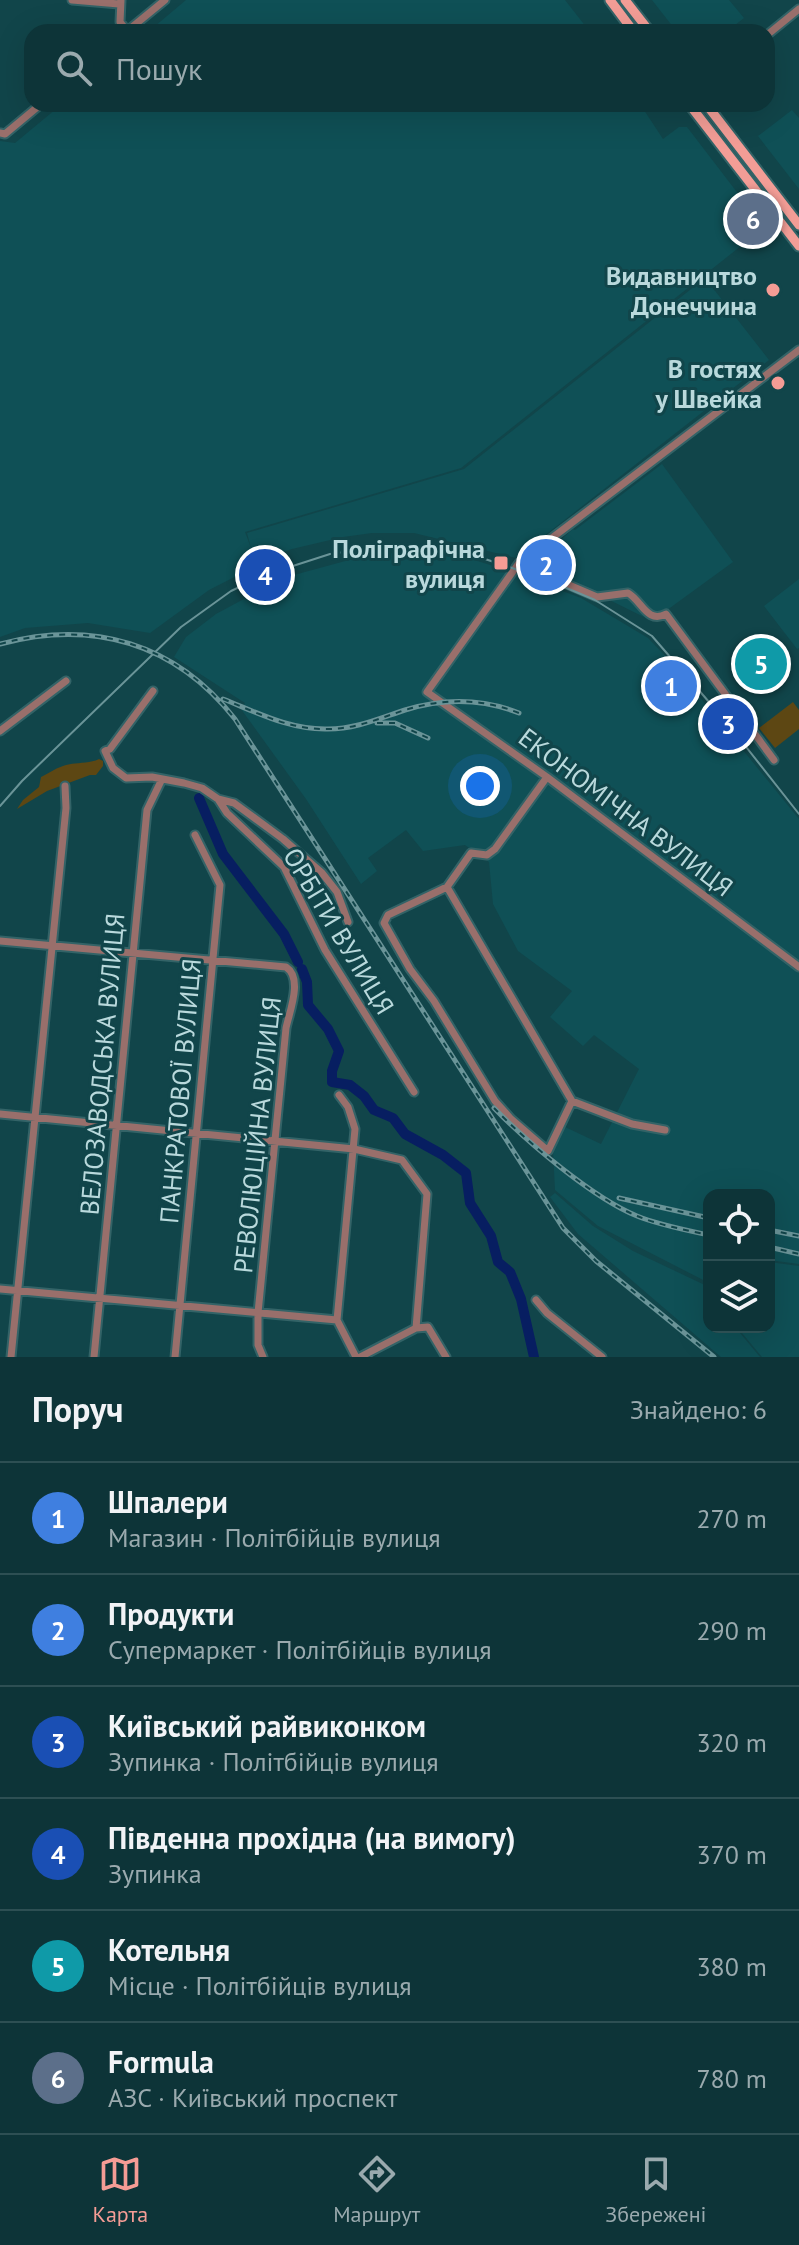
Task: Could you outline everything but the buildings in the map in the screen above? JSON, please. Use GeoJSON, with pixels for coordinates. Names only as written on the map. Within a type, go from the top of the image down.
{"type":"FeatureCollection","features":[{"type":"Feature","properties":{"kind":"main road"},"geometry":{"type":"LineString","coordinates":[[610,0],[628,24]]}},
{"type":"Feature","properties":{"kind":"main road"},"geometry":{"type":"LineString","coordinates":[[625,0],[644,24]]}},
{"type":"Feature","properties":{"kind":"main road"},"geometry":{"type":"LineString","coordinates":[[695,112],[799,246]]}},
{"type":"Feature","properties":{"kind":"main road"},"geometry":{"type":"LineString","coordinates":[[712,112],[799,225]]}},
{"type":"Feature","properties":{"kind":"street"},"geometry":{"type":"LineString","coordinates":[[72,0],[120,2],[121,24]]}},
{"type":"Feature","properties":{"kind":"street"},"geometry":{"type":"LineString","coordinates":[[136,24],[165,0]]}},
{"type":"Feature","properties":{"kind":"street"},"geometry":{"type":"LineString","coordinates":[[775,28],[799,9]]}},
{"type":"Feature","properties":{"kind":"street"},"geometry":{"type":"LineString","coordinates":[[0,133],[5,134],[31,112]]}},
{"type":"Feature","properties":{"kind":"street"},"geometry":{"type":"LineString","coordinates":[[774,760],[666,614],[659,618],[649,616],[628,593],[601,598],[561,582],[544,573],[530,554],[799,350]]}},
{"type":"Feature","properties":{"kind":"street","name":"ЕКОНОМІЧНА ВУЛИЦЯ"},"geometry":{"type":"LineString","coordinates":[[530,554],[518,565],[427,692],[547,777],[799,967]]}},
{"type":"Feature","properties":{"kind":"street"},"geometry":{"type":"LineString","coordinates":[[0,731],[66,681]]}},
{"type":"Feature","properties":{"kind":"street"},"geometry":{"type":"LineString","coordinates":[[153,691],[110,749],[105,751],[113,768],[126,778],[162,779],[196,786],[218,799],[234,803],[322,873],[337,892],[348,922]]}},
{"type":"Feature","properties":{"kind":"street"},"geometry":{"type":"LineString","coordinates":[[547,777],[495,849],[487,855],[471,853],[447,887],[392,913],[384,920],[396,946],[434,1001],[495,1101],[548,1151],[572,1101]]}},
{"type":"Feature","properties":{"kind":"street","name":"ВЕЛОЗАВОДСЬКА ВУЛИЦЯ"},"geometry":{"type":"LineString","coordinates":[[94,1357],[147,810],[162,779]]}},
{"type":"Feature","properties":{"kind":"street"},"geometry":{"type":"LineString","coordinates":[[11,1357],[66,808],[65,786]]}},
{"type":"Feature","properties":{"kind":"street","name":"ОРБІТИ ВУЛИЦЯ"},"geometry":{"type":"LineString","coordinates":[[218,799],[227,813],[284,867],[325,950],[414,1092]]}},
{"type":"Feature","properties":{"kind":"street","name":"ПАНКРАТОВОЇ ВУЛИЦЯ"},"geometry":{"type":"LineString","coordinates":[[175,1357],[220,885],[195,835]]}},
{"type":"Feature","properties":{"kind":"street"},"geometry":{"type":"LineString","coordinates":[[447,887],[572,1101],[632,1124],[665,1130]]}},
{"type":"Feature","properties":{"kind":"street","name":"РЕВОЛЮЦІЙНА ВУЛИЦЯ"},"geometry":{"type":"LineString","coordinates":[[0,941],[286,967],[293,974],[295,982],[286,1028],[258,1313],[258,1345],[263,1357]]}},
{"type":"Feature","properties":{"kind":"street"},"geometry":{"type":"LineString","coordinates":[[339,1095],[354,1122],[354,1149],[337,1320],[358,1357],[425,1326],[432,1330],[446,1357]]}},
{"type":"Feature","properties":{"kind":"street"},"geometry":{"type":"LineString","coordinates":[[0,1114],[354,1149],[402,1160],[427,1194],[416,1328]]}},
{"type":"Feature","properties":{"kind":"street"},"geometry":{"type":"LineString","coordinates":[[0,1289],[337,1320]]}},
{"type":"Feature","properties":{"kind":"street"},"geometry":{"type":"LineString","coordinates":[[536,1300],[547,1313],[602,1357]]}},
{"type":"Feature","properties":{"kind":"shaded area"},"geometry":{"type":"Polygon","coordinates":[[[186,0],[565,0],[584,24],[158,24],[186,0]]]}},
{"type":"Feature","properties":{"kind":"shaded area"},"geometry":{"type":"Polygon","coordinates":[[[652,0],[729,0],[744,18],[736,24],[671,24],[652,0]]]}},
{"type":"Feature","properties":{"kind":"shaded area"},"geometry":{"type":"Polygon","coordinates":[[[792,110],[799,118],[799,189],[758,136],[792,110]]]}},
{"type":"Feature","properties":{"kind":"shaded area"},"geometry":{"type":"Polygon","coordinates":[[[52,112],[645,112],[663,139],[679,127],[687,127],[746,204],[748,211],[738,219],[751,238],[461,468],[245,532],[251,548],[247,533],[464,469],[705,278],[769,360],[516,558],[414,533],[343,537],[257,561],[258,565],[209,590],[150,633],[88,623],[25,628],[0,637],[0,141],[15,143],[52,112]]]}},
{"type":"Feature","properties":{"kind":"shaded area"},"geometry":{"type":"Polygon","coordinates":[[[662,464],[733,562],[652,621],[559,575],[541,557],[573,529],[662,464]]]}},
{"type":"Feature","properties":{"kind":"shaded area"},"geometry":{"type":"Polygon","coordinates":[[[409,551],[449,552],[581,598],[648,638],[672,663],[799,819],[799,1264],[775,1261],[775,1189],[703,1189],[703,1280],[598,1226],[555,1190],[553,1151],[563,1126],[601,1144],[639,1069],[594,1035],[583,1046],[550,1017],[572,991],[518,951],[493,904],[489,862],[465,845],[423,851],[406,830],[368,858],[377,871],[361,884],[306,799],[241,709],[245,703],[174,657],[186,637],[216,614],[283,578],[360,557],[409,551]]]}},
{"type":"Feature","properties":{"kind":"shaded area"},"geometry":{"type":"Polygon","coordinates":[[[799,579],[799,648],[797,649],[764,606],[799,579]]]}},
{"type":"Feature","properties":{"kind":"shaded area"},"geometry":{"type":"Polygon","coordinates":[[[793,702],[799,710],[799,729],[775,748],[759,728],[793,702]]]}},
{"type":"Feature","properties":{"kind":"shaded area"},"geometry":{"type":"Polygon","coordinates":[[[99,759],[103,761],[103,766],[96,775],[47,791],[17,809],[39,787],[41,777],[63,766],[99,759]]]}},
{"type":"Feature","properties":{"kind":"shaded area"},"geometry":{"type":"Polygon","coordinates":[[[555,1193],[593,1226],[633,1251],[703,1284],[703,1333],[740,1333],[760,1357],[721,1357],[578,1234],[550,1197],[555,1193]]]}},
{"type":"Feature","properties":{"kind":"shaded area"},"geometry":{"type":"Polygon","coordinates":[[[775,1263],[799,1266],[799,1357],[762,1357],[742,1333],[775,1333],[775,1263]]]}},
{"type":"Feature","properties":{"kind":"waterway"},"geometry":{"type":"LineString","coordinates":[[199,798],[223,854],[284,934],[298,962]]}},
{"type":"Feature","properties":{"kind":"waterway"},"geometry":{"type":"LineString","coordinates":[[302,969],[307,982],[308,1005],[328,1029],[339,1051],[332,1071],[332,1082],[350,1085],[364,1096],[374,1110],[393,1118],[405,1134],[443,1155],[466,1173],[470,1203],[491,1236],[498,1262],[510,1272],[521,1299],[534,1357]]}},
{"type":"Feature","properties":{"kind":"tram line"},"geometry":{"type":"LineString","coordinates":[[0,806],[181,627],[231,591],[265,575],[330,554],[379,547],[429,547],[473,555],[545,579],[595,600],[652,636],[728,724],[799,814]]}},
{"type":"Feature","properties":{"kind":"railway"},"geometry":{"type":"LineString","coordinates":[[0,644],[68,634],[130,644],[159,655],[211,693],[235,719],[563,1228],[596,1261],[714,1357]]}},
{"type":"Feature","properties":{"kind":"railway"},"geometry":{"type":"LineString","coordinates":[[223,699],[274,720],[314,729],[348,727],[420,706],[448,702],[477,702],[519,713]]}},
{"type":"Feature","properties":{"kind":"railway"},"geometry":{"type":"LineString","coordinates":[[377,723],[395,723],[428,738]]}},
{"type":"Feature","properties":{"kind":"railway"},"geometry":{"type":"LineString","coordinates":[[494,1108],[561,1168],[620,1208],[654,1222],[703,1234]]}},
{"type":"Feature","properties":{"kind":"railway"},"geometry":{"type":"LineString","coordinates":[[619,1198],[703,1217]]}},
{"type":"Feature","properties":{"kind":"railway"},"geometry":{"type":"LineString","coordinates":[[775,1231],[799,1236]]}},
{"type":"Feature","properties":{"kind":"railway"},"geometry":{"type":"LineString","coordinates":[[775,1248],[799,1254]]}},
{"type":"Feature","properties":{"kind":"place","name":"Formula"},"geometry":{"type":"Point","coordinates":[753,219]}},
{"type":"Feature","properties":{"kind":"place","name":"Видавництво Донеччина"},"geometry":{"type":"Point","coordinates":[773,290]}},
{"type":"Feature","properties":{"kind":"place","name":"В гостях у Швейка"},"geometry":{"type":"Point","coordinates":[778,383]}},
{"type":"Feature","properties":{"kind":"place","name":"Поліграфічна вулиця"},"geometry":{"type":"Point","coordinates":[501,563]}},
{"type":"Feature","properties":{"kind":"place","name":"Продукти"},"geometry":{"type":"Point","coordinates":[546,565]}},
{"type":"Feature","properties":{"kind":"place","name":"Південна прохідна (на вимогу)"},"geometry":{"type":"Point","coordinates":[265,575]}},
{"type":"Feature","properties":{"kind":"place","name":"Котельня"},"geometry":{"type":"Point","coordinates":[761,664]}},
{"type":"Feature","properties":{"kind":"place","name":"Шпалери"},"geometry":{"type":"Point","coordinates":[671,686]}},
{"type":"Feature","properties":{"kind":"place","name":"Київський райвиконком"},"geometry":{"type":"Point","coordinates":[728,724]}}]}
